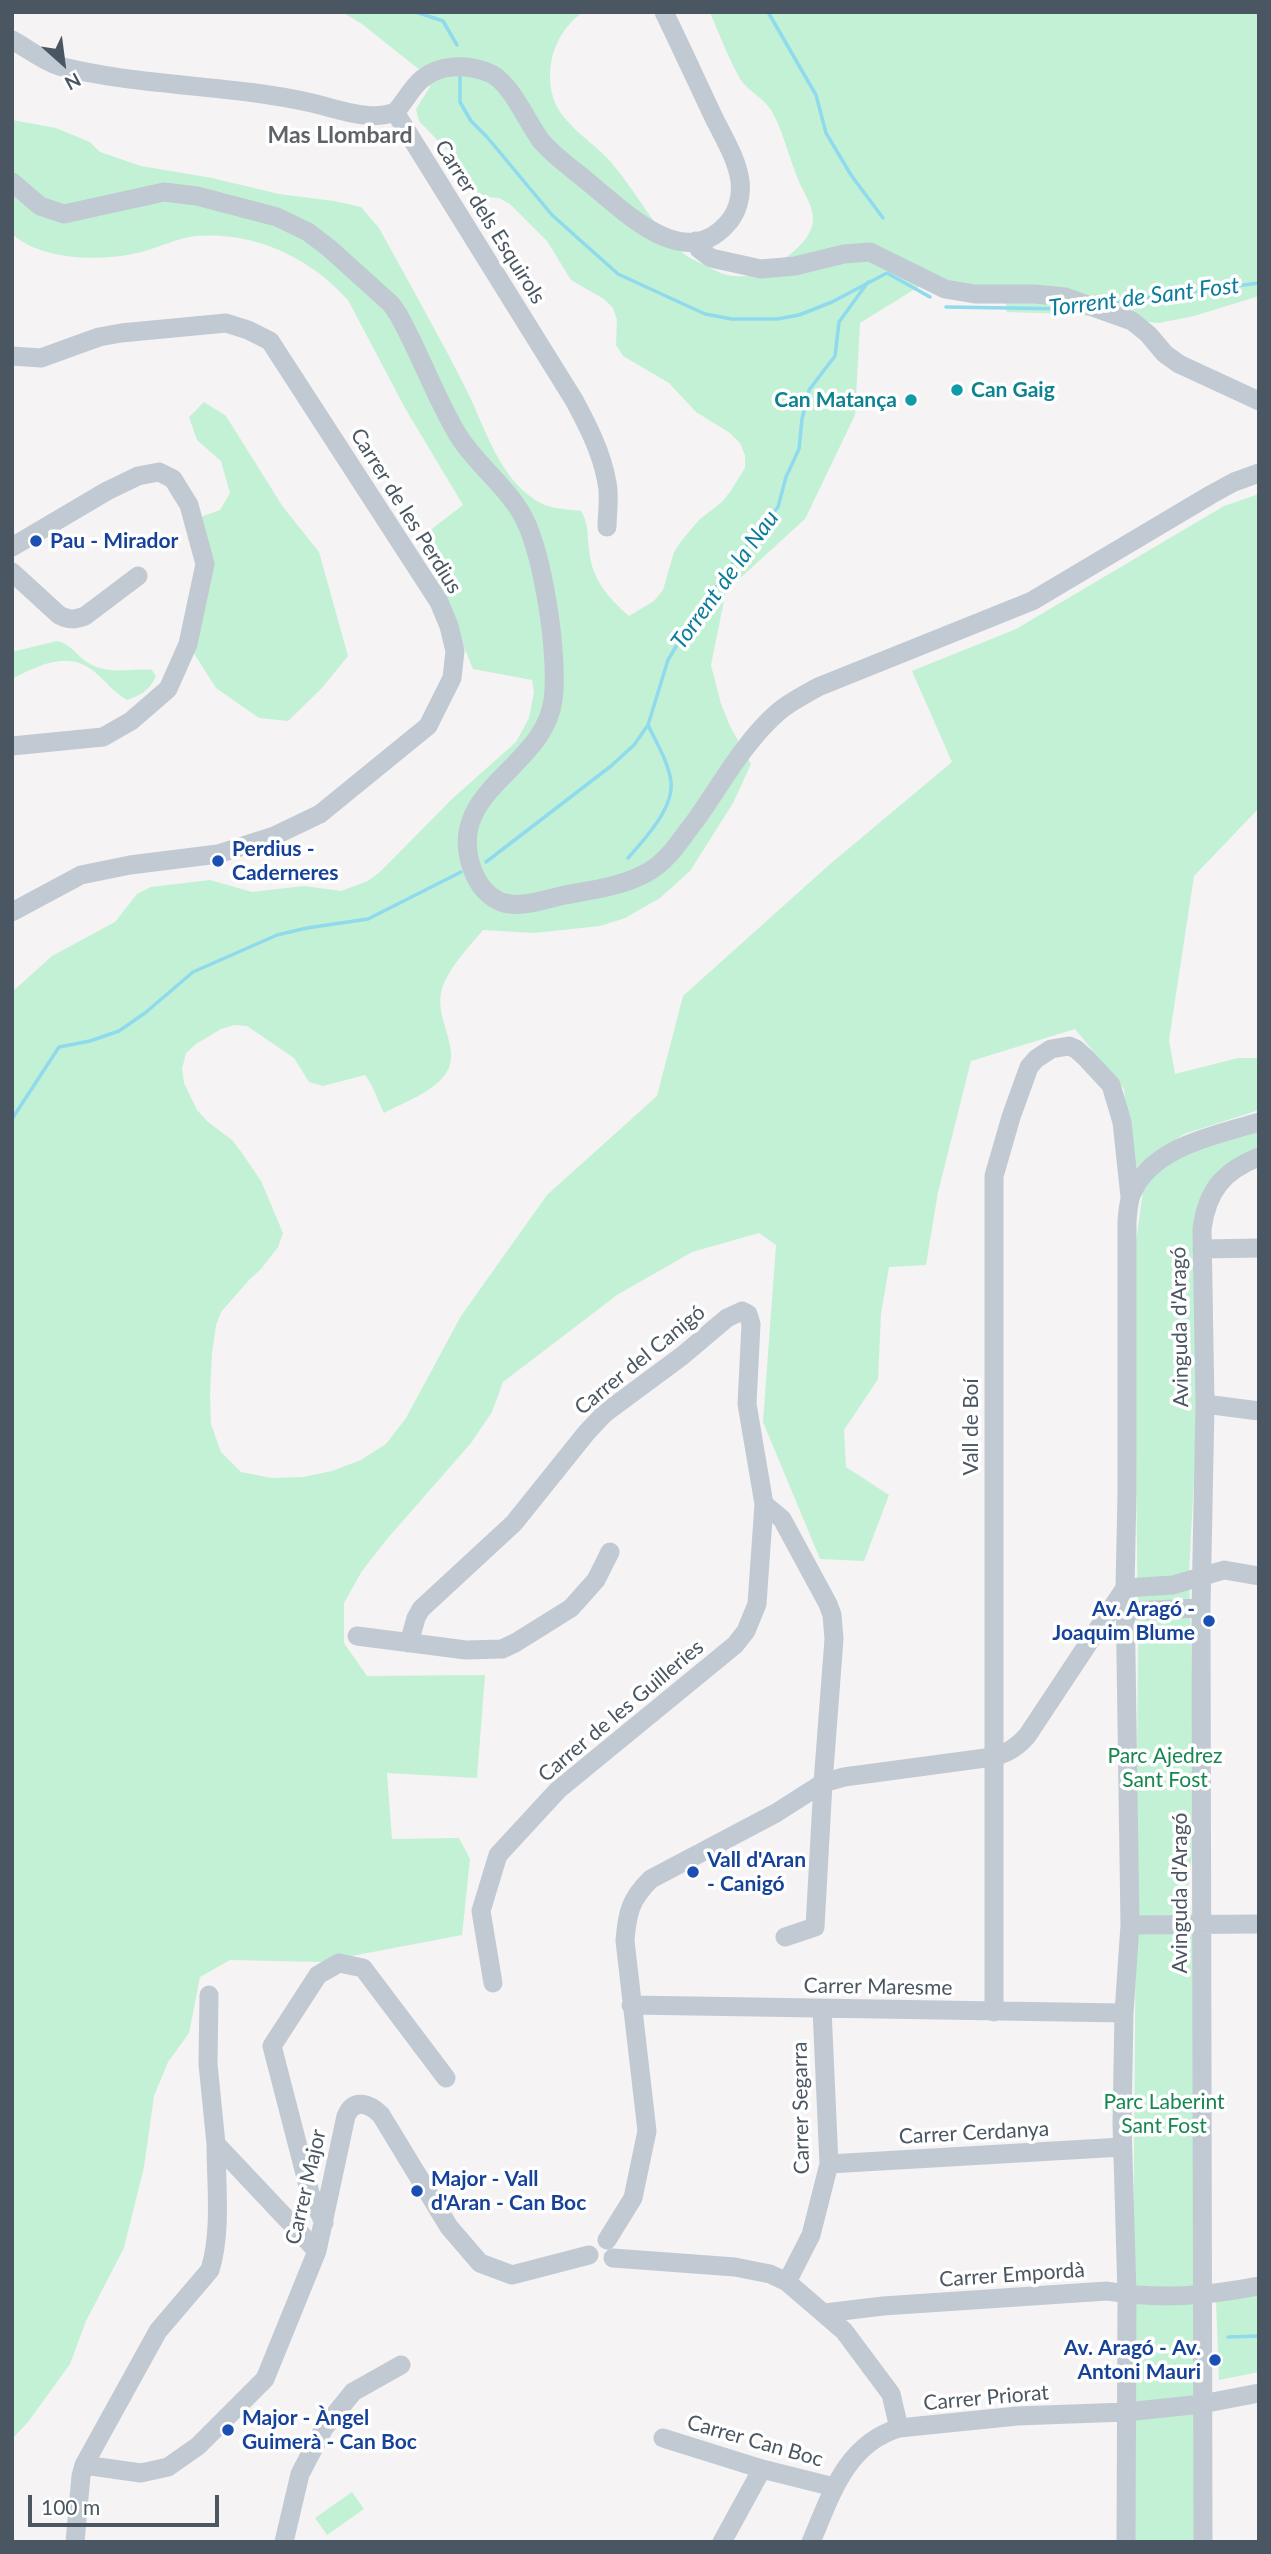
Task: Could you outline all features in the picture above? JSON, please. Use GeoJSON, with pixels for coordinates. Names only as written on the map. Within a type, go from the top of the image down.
{"type":"FeatureCollection","features":[{"type":"Feature","properties":{"kind":"street"},"geometry":{"type":"LineString","coordinates":[[12,40],[54,64],[101,76],[214,86],[289,98],[363,115],[378,116],[395,112],[421,80],[442,69],[464,66],[490,72],[507,89],[550,151],[619,208],[639,224],[664,238],[695,241],[715,235],[729,222],[738,204],[740,180],[727,146],[664,12]]}},
{"type":"Feature","properties":{"kind":"street","name":"Carrer dels Esquirols"},"geometry":{"type":"LineString","coordinates":[[395,112],[574,400],[588,427],[603,463],[608,485],[607,527]]}},
{"type":"Feature","properties":{"kind":"street"},"geometry":{"type":"LineString","coordinates":[[12,182],[40,206],[64,214],[164,192],[197,196],[277,217],[308,232],[329,248],[391,304],[398,314],[459,437],[520,511],[537,550],[541,568],[554,660],[554,701],[533,742],[476,808],[466,831],[466,847],[475,878],[490,895],[510,904],[528,903],[601,888],[648,873],[674,848],[767,723],[795,700],[818,687],[1032,601],[1234,482],[1259,473]]}},
{"type":"Feature","properties":{"kind":"street"},"geometry":{"type":"LineString","coordinates":[[695,241],[699,250],[711,258],[761,269],[794,266],[844,254],[870,252],[945,289],[975,294],[1045,294],[1065,297],[1132,321],[1179,364],[1259,401]]}},
{"type":"Feature","properties":{"kind":"street","name":"Carrer de les Perdius"},"geometry":{"type":"LineString","coordinates":[[12,356],[41,358],[99,337],[226,323],[270,341],[439,602],[455,651],[452,678],[428,726],[320,814],[274,836],[218,854],[130,864],[81,875],[12,912]]}},
{"type":"Feature","properties":{"kind":"street"},"geometry":{"type":"LineString","coordinates":[[12,547],[107,491],[138,476],[159,472],[173,479],[189,505],[205,564],[188,644],[168,688],[131,721],[103,737],[12,746]]}},
{"type":"Feature","properties":{"kind":"street"},"geometry":{"type":"LineString","coordinates":[[12,572],[68,620],[85,616],[138,576]]}},
{"type":"Feature","properties":{"kind":"street","name":"Vall de Boí"},"geometry":{"type":"LineString","coordinates":[[994,2012],[994,1176],[1029,1067],[1051,1049],[1069,1046],[1076,1049],[1100,1070],[1111,1085],[1122,1122],[1130,1196]]}},
{"type":"Feature","properties":{"kind":"street"},"geometry":{"type":"LineString","coordinates":[[1126,2542],[1127,2294],[1122,2147],[1124,2013],[1130,1925],[1125,1588],[1125,1248],[1130,1196],[1144,1175],[1178,1149],[1259,1122]]}},
{"type":"Feature","properties":{"kind":"street","name":"Avinguda d'Aragó"},"geometry":{"type":"LineString","coordinates":[[1203,2542],[1201,1608],[1205,1404],[1202,1249],[1205,1207],[1214,1191],[1236,1167],[1259,1157]]}},
{"type":"Feature","properties":{"kind":"street"},"geometry":{"type":"LineString","coordinates":[[1202,1249],[1259,1248]]}},
{"type":"Feature","properties":{"kind":"street","name":"Carrer del Canigó"},"geometry":{"type":"LineString","coordinates":[[409,1643],[421,1609],[514,1523],[605,1413],[682,1356],[727,1318],[742,1311],[748,1314],[751,1324],[747,1404],[764,1504]]}},
{"type":"Feature","properties":{"kind":"street"},"geometry":{"type":"LineString","coordinates":[[1205,1404],[1259,1411]]}},
{"type":"Feature","properties":{"kind":"street"},"geometry":{"type":"LineString","coordinates":[[764,1504],[782,1519],[828,1604],[834,1639],[822,1783],[815,1927],[785,1937]]}},
{"type":"Feature","properties":{"kind":"street","name":"Carrer de les Guilleries"},"geometry":{"type":"LineString","coordinates":[[493,1983],[481,1911],[498,1855],[558,1790],[720,1659],[746,1631],[757,1604],[764,1504]]}},
{"type":"Feature","properties":{"kind":"street"},"geometry":{"type":"LineString","coordinates":[[357,1636],[487,1651],[502,1649],[571,1608],[596,1580],[610,1552]]}},
{"type":"Feature","properties":{"kind":"street"},"geometry":{"type":"LineString","coordinates":[[1125,1588],[1173,1585],[1224,1570],[1259,1576]]}},
{"type":"Feature","properties":{"kind":"street"},"geometry":{"type":"LineString","coordinates":[[899,2428],[891,2394],[844,2331],[787,2282],[770,2274],[735,2267],[610,2249],[633,2198],[647,2132],[631,2004],[626,1930],[629,1912],[639,1891],[651,1879],[776,1813],[822,1783],[844,1777],[1006,1754],[1027,1736],[1125,1588]]}},
{"type":"Feature","properties":{"kind":"street"},"geometry":{"type":"LineString","coordinates":[[1095,1631],[1126,1611],[1201,1608]]}},
{"type":"Feature","properties":{"kind":"street"},"geometry":{"type":"LineString","coordinates":[[1130,1925],[1259,1924]]}},
{"type":"Feature","properties":{"kind":"street"},"geometry":{"type":"LineString","coordinates":[[324,2223],[310,2193],[272,2046],[318,1975],[339,1963],[363,1968],[446,2078]]}},
{"type":"Feature","properties":{"kind":"street"},"geometry":{"type":"LineString","coordinates":[[77,2541],[80,2476],[83,2465],[158,2331],[210,2270],[214,2257],[216,2144],[208,2064],[209,1995]]}},
{"type":"Feature","properties":{"kind":"street","name":"Carrer Maresme"},"geometry":{"type":"LineString","coordinates":[[631,2004],[1124,2013]]}},
{"type":"Feature","properties":{"kind":"street","name":"Carrer Segarra"},"geometry":{"type":"LineString","coordinates":[[787,2282],[811,2235],[829,2164],[822,2009]]}},
{"type":"Feature","properties":{"kind":"street","name":"Carrer Major"},"geometry":{"type":"LineString","coordinates":[[83,2465],[141,2473],[156,2472],[183,2459],[265,2378],[317,2251],[345,2116],[349,2109],[360,2103],[375,2108],[382,2115],[449,2227],[480,2263],[512,2275],[589,2255],[593,2262],[600,2265],[608,2263],[610,2249]]}},
{"type":"Feature","properties":{"kind":"street"},"geometry":{"type":"LineString","coordinates":[[216,2144],[317,2251]]}},
{"type":"Feature","properties":{"kind":"street","name":"Carrer Cerdanya"},"geometry":{"type":"LineString","coordinates":[[829,2164],[1122,2147]]}},
{"type":"Feature","properties":{"kind":"street","name":"Carrer Empordà"},"geometry":{"type":"LineString","coordinates":[[825,2313],[883,2306],[1107,2291],[1144,2297],[1209,2295],[1259,2286]]}},
{"type":"Feature","properties":{"kind":"street"},"geometry":{"type":"LineString","coordinates":[[284,2542],[300,2474],[324,2428],[353,2392],[401,2365]]}},
{"type":"Feature","properties":{"kind":"street","name":"Carrer Priorat"},"geometry":{"type":"LineString","coordinates":[[811,2542],[834,2487],[866,2443],[882,2433],[899,2428],[1017,2416],[1126,2412],[1202,2404],[1259,2393]]}},
{"type":"Feature","properties":{"kind":"street","name":"Carrer Can Boc"},"geometry":{"type":"LineString","coordinates":[[663,2438],[762,2469],[834,2487]]}},
{"type":"Feature","properties":{"kind":"street"},"geometry":{"type":"LineString","coordinates":[[723,2542],[762,2469]]}},
{"type":"Feature","properties":{"kind":"green space"},"geometry":{"type":"Polygon","coordinates":[[[342,12],[583,12],[559,39],[551,61],[553,97],[562,115],[609,160],[662,231],[682,252],[716,271],[727,275],[747,276],[767,270],[800,245],[808,236],[813,214],[775,118],[768,106],[740,79],[710,12],[1259,12],[1259,296],[1194,316],[1159,323],[1069,314],[1007,312],[1005,297],[931,279],[860,323],[855,415],[805,519],[726,591],[711,665],[721,704],[751,764],[733,803],[690,871],[660,898],[625,918],[600,926],[534,933],[483,930],[453,968],[441,993],[440,1003],[450,1047],[449,1067],[432,1088],[384,1113],[365,1075],[323,1086],[309,1082],[294,1058],[247,1026],[234,1025],[221,1029],[186,1053],[182,1069],[184,1083],[197,1110],[232,1140],[242,1153],[261,1181],[283,1233],[278,1247],[221,1312],[216,1325],[212,1353],[211,1424],[221,1452],[241,1472],[272,1478],[303,1477],[332,1471],[361,1460],[386,1444],[406,1418],[461,1316],[547,1195],[657,1096],[683,996],[829,865],[952,762],[912,671],[1016,629],[1224,506],[1259,494],[1259,808],[1194,876],[1169,1040],[1175,1074],[1238,1058],[1259,1058],[1259,1110],[1184,1134],[1134,1169],[1124,1089],[1075,1029],[971,1061],[938,1192],[926,1265],[889,1267],[881,1314],[878,1379],[844,1430],[846,1467],[889,1495],[864,1561],[820,1559],[763,1422],[776,1245],[759,1233],[692,1252],[617,1295],[503,1382],[492,1412],[471,1443],[387,1539],[362,1571],[344,1603],[344,1643],[367,1676],[485,1675],[477,1778],[387,1773],[392,1839],[459,1838],[470,1859],[462,1935],[320,1962],[230,1960],[200,1977],[189,2033],[168,2062],[154,2096],[144,2167],[124,2248],[86,2321],[70,2364],[28,2422],[12,2439],[12,992],[52,956],[115,922],[137,894],[151,887],[210,880],[252,892],[304,886],[341,891],[368,881],[452,799],[516,742],[529,718],[534,692],[532,680],[473,669],[420,538],[463,505],[405,408],[348,300],[316,271],[298,260],[279,250],[238,238],[196,236],[130,255],[94,258],[58,255],[25,243],[12,234],[12,120],[56,128],[90,142],[100,152],[141,166],[212,178],[279,194],[361,207],[379,228],[424,310],[501,463],[520,487],[537,501],[555,508],[581,511],[587,525],[590,559],[597,578],[608,595],[629,616],[654,601],[663,590],[674,552],[682,540],[700,519],[722,502],[745,468],[745,455],[740,443],[730,433],[696,412],[669,383],[623,356],[616,345],[617,320],[613,308],[604,299],[571,280],[547,241],[510,204],[476,191],[447,150],[419,121],[416,109],[430,87],[426,75],[362,24],[342,12]]]}},
{"type":"Feature","properties":{"kind":"green space"},"geometry":{"type":"Polygon","coordinates":[[[204,402],[226,416],[283,507],[319,552],[348,656],[322,688],[288,721],[259,718],[216,688],[188,644],[205,562],[193,520],[220,510],[230,493],[221,461],[197,440],[189,417],[204,402]]]}},
{"type":"Feature","properties":{"kind":"green space"},"geometry":{"type":"Polygon","coordinates":[[[57,641],[97,667],[112,670],[152,670],[156,676],[144,691],[127,700],[88,667],[67,661],[45,664],[12,679],[12,652],[57,641]]]}},
{"type":"Feature","properties":{"kind":"green space"},"geometry":{"type":"Polygon","coordinates":[[[1259,1129],[1259,1150],[1199,1202],[1198,1403],[1189,1572],[1196,1818],[1188,1892],[1195,1934],[1195,2542],[1131,2542],[1138,1643],[1134,1257],[1143,1191],[1162,1166],[1184,1151],[1259,1129]]]}},
{"type":"Feature","properties":{"kind":"green space"},"geometry":{"type":"Polygon","coordinates":[[[1259,2293],[1259,2372],[1219,2380],[1216,2300],[1259,2293]]]}},
{"type":"Feature","properties":{"kind":"green space"},"geometry":{"type":"Polygon","coordinates":[[[352,2492],[364,2509],[327,2535],[315,2518],[352,2492]]]}},
{"type":"Feature","properties":{"kind":"waterway"},"geometry":{"type":"LineString","coordinates":[[416,12],[443,21],[457,45]]}},
{"type":"Feature","properties":{"kind":"waterway"},"geometry":{"type":"LineString","coordinates":[[768,12],[816,95],[826,133],[851,175],[883,218]]}},
{"type":"Feature","properties":{"kind":"waterway"},"geometry":{"type":"LineString","coordinates":[[460,75],[460,102],[471,121],[552,215],[618,274],[705,314],[732,319],[777,319],[799,315],[832,302],[887,273],[930,297]]}},
{"type":"Feature","properties":{"kind":"waterway","name":"Torrent de la Nau"},"geometry":{"type":"LineString","coordinates":[[486,862],[611,766],[634,745],[648,725],[668,660],[684,633],[738,556],[778,507],[786,477],[799,449],[809,390],[835,356],[839,322],[868,282]]}},
{"type":"Feature","properties":{"kind":"waterway","name":"Torrent de Sant Fost"},"geometry":{"type":"LineString","coordinates":[[1105,303],[1259,283]]}},
{"type":"Feature","properties":{"kind":"waterway","name":"Torrent de Sant Fost"},"geometry":{"type":"LineString","coordinates":[[946,307],[1073,309]]}},
{"type":"Feature","properties":{"kind":"waterway"},"geometry":{"type":"LineString","coordinates":[[628,858],[657,823],[671,792],[668,767],[648,725]]}},
{"type":"Feature","properties":{"kind":"waterway","name":"Torrent de la Nau"},"geometry":{"type":"LineString","coordinates":[[12,1119],[59,1047],[90,1041],[119,1031],[145,1013],[193,972],[277,935],[368,919],[461,872]]}},
{"type":"Feature","properties":{"kind":"waterway"},"geometry":{"type":"LineString","coordinates":[[1228,2337],[1259,2336]]}},
{"type":"Feature","properties":{"kind":"place","name":"Can Gaig"},"geometry":{"type":"Point","coordinates":[957,390]}},
{"type":"Feature","properties":{"kind":"place","name":"Can Matança"},"geometry":{"type":"Point","coordinates":[911,400]}},
{"type":"Feature","properties":{"kind":"place","name":"Pau - Mirador"},"geometry":{"type":"Point","coordinates":[36,541]}},
{"type":"Feature","properties":{"kind":"place","name":"Perdius - Caderneres"},"geometry":{"type":"Point","coordinates":[218,861]}},
{"type":"Feature","properties":{"kind":"place","name":"Av. Aragó - Joaquim Blume"},"geometry":{"type":"Point","coordinates":[1209,1621]}},
{"type":"Feature","properties":{"kind":"place","name":"Vall d'Aran - Canigó"},"geometry":{"type":"Point","coordinates":[693,1872]}},
{"type":"Feature","properties":{"kind":"place","name":"Major - Vall d'Aran - Can Boc"},"geometry":{"type":"Point","coordinates":[417,2191]}},
{"type":"Feature","properties":{"kind":"place","name":"Av. Aragó - Av. Antoni Mauri"},"geometry":{"type":"Point","coordinates":[1215,2360]}},
{"type":"Feature","properties":{"kind":"place","name":"Major - Àngel Guimerà - Can Boc"},"geometry":{"type":"Point","coordinates":[228,2430]}},
{"type":"Feature","properties":{"kind":"district","name":"Mas Llombard"},"geometry":{"type":"Point","coordinates":[340,136]}},
{"type":"Feature","properties":{"kind":"park label","name":"Parc Ajedrez Sant Fost"},"geometry":{"type":"Point","coordinates":[1165,1768]}},
{"type":"Feature","properties":{"kind":"park label","name":"Parc Laberint Sant Fost"},"geometry":{"type":"Point","coordinates":[1164,2114]}}]}
